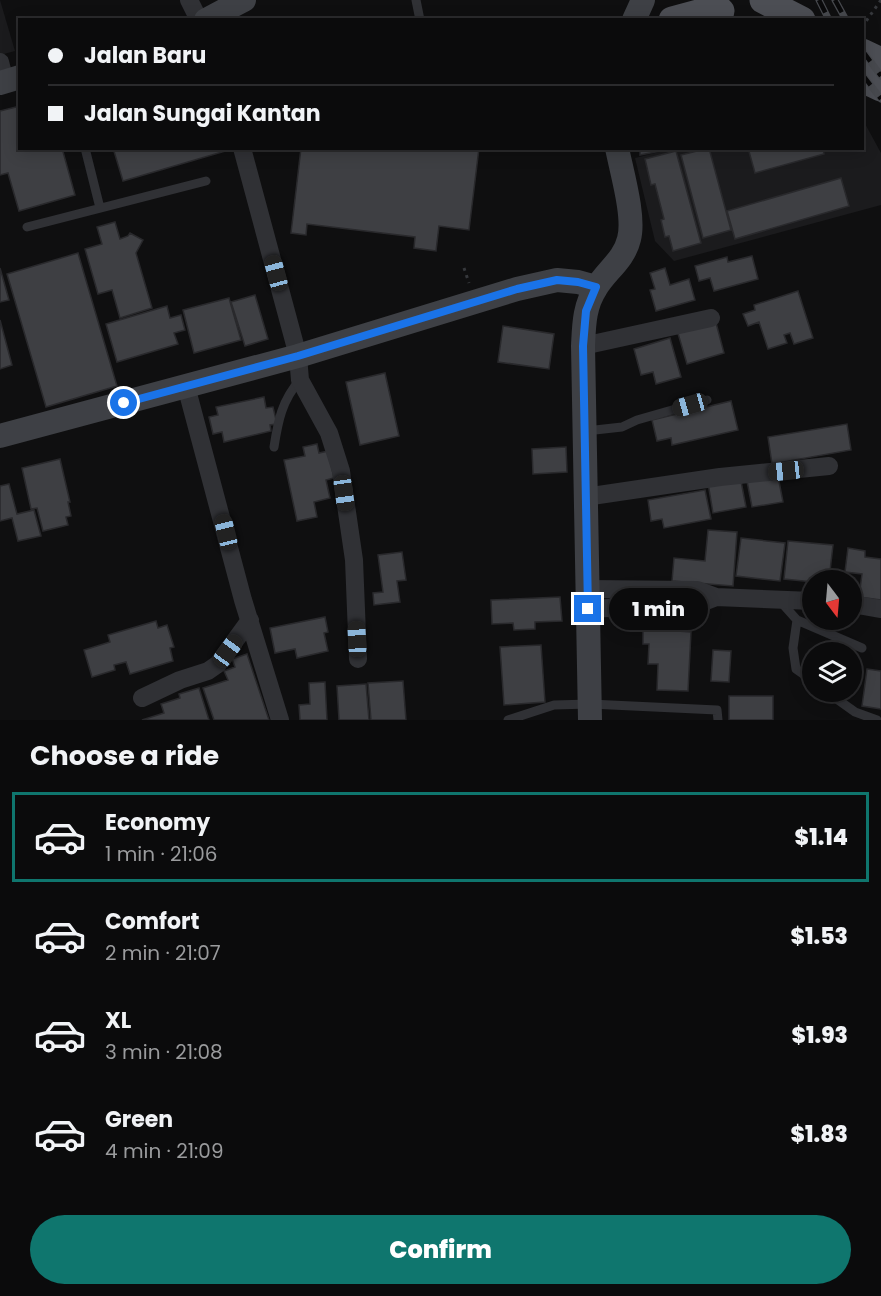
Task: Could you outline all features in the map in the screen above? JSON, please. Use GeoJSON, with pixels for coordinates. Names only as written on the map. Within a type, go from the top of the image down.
{"type":"FeatureCollection","features":[{"type":"Feature","properties":{"kind":"main road"},"geometry":{"type":"LineString","coordinates":[[210,18],[244,0]]}},
{"type":"Feature","properties":{"kind":"main road"},"geometry":{"type":"LineString","coordinates":[[635,18],[643,0]]}},
{"type":"Feature","properties":{"kind":"main road"},"geometry":{"type":"LineString","coordinates":[[763,0],[797,18]]}},
{"type":"Feature","properties":{"kind":"main road"},"geometry":{"type":"LineString","coordinates":[[679,18],[720,10]]}},
{"type":"Feature","properties":{"kind":"main road"},"geometry":{"type":"LineString","coordinates":[[864,53],[881,61]]}},
{"type":"Feature","properties":{"kind":"main road"},"geometry":{"type":"LineString","coordinates":[[864,80],[881,88]]}},
{"type":"Feature","properties":{"kind":"main road"},"geometry":{"type":"LineString","coordinates":[[590,712],[583,346],[586,311],[596,287],[619,261],[629,238],[631,223],[617,150]]}},
{"type":"Feature","properties":{"kind":"main road"},"geometry":{"type":"LineString","coordinates":[[0,436],[298,356],[539,284],[568,280],[596,287]]}},
{"type":"Feature","properties":{"kind":"street"},"geometry":{"type":"LineString","coordinates":[[189,0],[198,18]]}},
{"type":"Feature","properties":{"kind":"street"},"geometry":{"type":"LineString","coordinates":[[243,150],[298,356],[300,380],[329,433],[341,471],[354,560],[358,659]]}},
{"type":"Feature","properties":{"kind":"street"},"geometry":{"type":"LineString","coordinates":[[583,346],[711,318]]}},
{"type":"Feature","properties":{"kind":"street"},"geometry":{"type":"LineString","coordinates":[[186,386],[243,600],[280,720]]}},
{"type":"Feature","properties":{"kind":"street"},"geometry":{"type":"LineString","coordinates":[[585,497],[720,477],[829,466]]}},
{"type":"Feature","properties":{"kind":"street"},"geometry":{"type":"LineString","coordinates":[[587,599],[697,590],[716,597],[802,600]]}},
{"type":"Feature","properties":{"kind":"street"},"geometry":{"type":"LineString","coordinates":[[862,606],[880,609]]}},
{"type":"Feature","properties":{"kind":"street"},"geometry":{"type":"LineString","coordinates":[[142,698],[180,680],[208,671],[218,664],[250,620]]}},
{"type":"Feature","properties":{"kind":"lane"},"geometry":{"type":"LineString","coordinates":[[416,0],[420,18]]}},
{"type":"Feature","properties":{"kind":"lane"},"geometry":{"type":"LineString","coordinates":[[86,150],[100,208]]}},
{"type":"Feature","properties":{"kind":"lane"},"geometry":{"type":"LineString","coordinates":[[27,227],[206,181]]}},
{"type":"Feature","properties":{"kind":"lane"},"geometry":{"type":"LineString","coordinates":[[274,447],[283,405],[300,380]]}},
{"type":"Feature","properties":{"kind":"lane"},"geometry":{"type":"LineString","coordinates":[[584,432],[622,427],[637,420],[707,399]]}},
{"type":"Feature","properties":{"kind":"lane"},"geometry":{"type":"LineString","coordinates":[[778,599],[797,620],[848,642]]}},
{"type":"Feature","properties":{"kind":"lane"},"geometry":{"type":"LineString","coordinates":[[797,620],[793,648],[796,669],[802,673]]}},
{"type":"Feature","properties":{"kind":"lane"},"geometry":{"type":"LineString","coordinates":[[841,702],[855,712],[878,720]]}},
{"type":"Feature","properties":{"kind":"lane"},"geometry":{"type":"LineString","coordinates":[[508,720],[554,705],[590,712],[717,710],[718,720]]}},
{"type":"Feature","properties":{"kind":"path"},"geometry":{"type":"LineString","coordinates":[[864,24],[880,0]]}},
{"type":"Feature","properties":{"kind":"shaded area"},"geometry":{"type":"Polygon","coordinates":[[[0,0],[15,51],[0,55],[0,0]]]}},
{"type":"Feature","properties":{"kind":"shaded area"},"geometry":{"type":"Polygon","coordinates":[[[864,122],[881,153],[881,205],[674,261],[655,241],[635,158],[667,150],[864,150],[864,122]]]}},
{"type":"Feature","properties":{"kind":"building"},"geometry":{"type":"Polygon","coordinates":[[[18,106],[18,150],[63,150],[75,195],[19,211],[8,173],[0,175],[0,111],[18,106]]]}},
{"type":"Feature","properties":{"kind":"building"},"geometry":{"type":"Polygon","coordinates":[[[114,150],[229,150],[123,181],[114,150]]]}},
{"type":"Feature","properties":{"kind":"building"},"geometry":{"type":"Polygon","coordinates":[[[301,150],[479,150],[469,230],[439,226],[436,251],[414,248],[415,237],[307,224],[306,235],[291,233],[301,150]]]}},
{"type":"Feature","properties":{"kind":"building"},"geometry":{"type":"Polygon","coordinates":[[[640,150],[666,150],[640,155],[640,150]]]}},
{"type":"Feature","properties":{"kind":"building"},"geometry":{"type":"Polygon","coordinates":[[[710,150],[731,230],[703,238],[681,155],[710,150]]]}},
{"type":"Feature","properties":{"kind":"building"},"geometry":{"type":"Polygon","coordinates":[[[749,150],[823,150],[824,154],[755,173],[749,150]]]}},
{"type":"Feature","properties":{"kind":"building"},"geometry":{"type":"Polygon","coordinates":[[[676,151],[701,243],[673,251],[669,236],[665,237],[661,220],[664,219],[655,184],[651,185],[645,159],[676,151]]]}},
{"type":"Feature","properties":{"kind":"building"},"geometry":{"type":"Polygon","coordinates":[[[841,178],[849,206],[735,239],[727,211],[841,178]]]}},
{"type":"Feature","properties":{"kind":"building"},"geometry":{"type":"Polygon","coordinates":[[[115,222],[120,239],[130,233],[143,240],[136,253],[152,308],[120,318],[112,290],[98,294],[85,249],[102,244],[97,227],[115,222]]]}},
{"type":"Feature","properties":{"kind":"building"},"geometry":{"type":"Polygon","coordinates":[[[78,253],[117,386],[46,407],[7,274],[78,253]]]}},
{"type":"Feature","properties":{"kind":"building"},"geometry":{"type":"Polygon","coordinates":[[[752,256],[758,279],[714,291],[710,278],[699,281],[695,266],[727,257],[728,262],[752,256]]]}},
{"type":"Feature","properties":{"kind":"building"},"geometry":{"type":"Polygon","coordinates":[[[0,268],[9,300],[0,302],[0,268]]]}},
{"type":"Feature","properties":{"kind":"building"},"geometry":{"type":"Polygon","coordinates":[[[665,268],[670,285],[689,279],[695,300],[656,311],[650,290],[655,289],[650,273],[665,268]]]}},
{"type":"Feature","properties":{"kind":"building"},"geometry":{"type":"Polygon","coordinates":[[[798,291],[813,338],[794,344],[790,333],[784,335],[787,343],[768,349],[759,322],[748,326],[743,314],[755,310],[754,305],[798,291]]]}},
{"type":"Feature","properties":{"kind":"building"},"geometry":{"type":"Polygon","coordinates":[[[255,295],[268,339],[245,346],[231,302],[255,295]]]}},
{"type":"Feature","properties":{"kind":"building"},"geometry":{"type":"Polygon","coordinates":[[[229,298],[241,340],[194,353],[183,310],[229,298]]]}},
{"type":"Feature","properties":{"kind":"building"},"geometry":{"type":"Polygon","coordinates":[[[167,306],[170,318],[181,315],[185,330],[174,333],[178,344],[117,362],[106,324],[167,306]]]}},
{"type":"Feature","properties":{"kind":"building"},"geometry":{"type":"Polygon","coordinates":[[[715,319],[724,353],[687,364],[677,330],[715,319]]]}},
{"type":"Feature","properties":{"kind":"building"},"geometry":{"type":"Polygon","coordinates":[[[0,320],[12,365],[0,369],[0,320]]]}},
{"type":"Feature","properties":{"kind":"building"},"geometry":{"type":"Polygon","coordinates":[[[503,326],[554,334],[549,369],[498,362],[503,326]]]}},
{"type":"Feature","properties":{"kind":"building"},"geometry":{"type":"Polygon","coordinates":[[[670,338],[681,377],[656,384],[653,372],[641,375],[634,349],[670,338]]]}},
{"type":"Feature","properties":{"kind":"building"},"geometry":{"type":"Polygon","coordinates":[[[385,373],[399,436],[360,445],[346,382],[385,373]]]}},
{"type":"Feature","properties":{"kind":"building"},"geometry":{"type":"Polygon","coordinates":[[[264,397],[266,408],[273,407],[277,424],[270,425],[271,431],[224,442],[222,432],[213,434],[209,417],[218,415],[216,407],[264,397]]]}},
{"type":"Feature","properties":{"kind":"building"},"geometry":{"type":"Polygon","coordinates":[[[731,401],[738,430],[672,445],[671,438],[657,441],[652,420],[731,401]]]}},
{"type":"Feature","properties":{"kind":"building"},"geometry":{"type":"Polygon","coordinates":[[[847,424],[851,450],[772,464],[768,437],[847,424]]]}},
{"type":"Feature","properties":{"kind":"building"},"geometry":{"type":"Polygon","coordinates":[[[317,444],[319,453],[328,451],[334,478],[326,480],[330,498],[314,502],[317,517],[297,521],[284,460],[305,456],[303,447],[317,444]]]}},
{"type":"Feature","properties":{"kind":"building"},"geometry":{"type":"Polygon","coordinates":[[[566,447],[567,472],[533,474],[532,449],[566,447]]]}},
{"type":"Feature","properties":{"kind":"building"},"geometry":{"type":"Polygon","coordinates":[[[60,459],[71,516],[66,517],[68,525],[43,531],[37,508],[31,509],[22,468],[60,459]]]}},
{"type":"Feature","properties":{"kind":"building"},"geometry":{"type":"Polygon","coordinates":[[[777,471],[783,502],[752,507],[746,476],[777,471]]]}},
{"type":"Feature","properties":{"kind":"building"},"geometry":{"type":"Polygon","coordinates":[[[740,476],[746,507],[713,513],[708,483],[740,476]]]}},
{"type":"Feature","properties":{"kind":"building"},"geometry":{"type":"Polygon","coordinates":[[[9,484],[17,514],[34,510],[41,536],[18,541],[12,518],[0,521],[0,486],[9,484]]]}},
{"type":"Feature","properties":{"kind":"building"},"geometry":{"type":"Polygon","coordinates":[[[705,490],[711,519],[664,528],[662,519],[651,521],[648,500],[705,490]]]}},
{"type":"Feature","properties":{"kind":"building"},"geometry":{"type":"Polygon","coordinates":[[[708,530],[737,532],[733,586],[672,581],[674,558],[705,561],[708,530]]]}},
{"type":"Feature","properties":{"kind":"building"},"geometry":{"type":"Polygon","coordinates":[[[741,538],[785,543],[780,581],[736,576],[741,538]]]}},
{"type":"Feature","properties":{"kind":"building"},"geometry":{"type":"Polygon","coordinates":[[[788,541],[833,545],[830,570],[802,570],[802,581],[784,579],[788,541]]]}},
{"type":"Feature","properties":{"kind":"building"},"geometry":{"type":"Polygon","coordinates":[[[848,548],[865,551],[865,557],[881,559],[881,600],[862,597],[862,570],[845,570],[848,548]]]}},
{"type":"Feature","properties":{"kind":"building"},"geometry":{"type":"Polygon","coordinates":[[[402,552],[406,580],[397,581],[400,602],[374,605],[373,593],[383,592],[378,555],[402,552]]]}},
{"type":"Feature","properties":{"kind":"building"},"geometry":{"type":"Polygon","coordinates":[[[560,597],[562,621],[535,622],[535,629],[514,630],[513,623],[492,624],[491,600],[560,597]]]}},
{"type":"Feature","properties":{"kind":"building"},"geometry":{"type":"Polygon","coordinates":[[[325,617],[328,632],[324,633],[328,651],[297,658],[295,649],[275,653],[270,628],[325,617]]]}},
{"type":"Feature","properties":{"kind":"building"},"geometry":{"type":"Polygon","coordinates":[[[156,621],[158,628],[167,625],[174,647],[170,648],[173,661],[130,674],[126,662],[114,665],[115,670],[92,677],[84,650],[110,642],[108,635],[156,621]]]}},
{"type":"Feature","properties":{"kind":"building"},"geometry":{"type":"Polygon","coordinates":[[[660,626],[678,626],[678,631],[691,632],[688,691],[657,690],[658,664],[648,664],[649,644],[643,644],[643,630],[660,630],[660,626]]]}},
{"type":"Feature","properties":{"kind":"building"},"geometry":{"type":"Polygon","coordinates":[[[541,645],[545,702],[504,705],[500,647],[541,645]]]}},
{"type":"Feature","properties":{"kind":"building"},"geometry":{"type":"Polygon","coordinates":[[[713,650],[731,651],[729,682],[711,681],[713,650]]]}},
{"type":"Feature","properties":{"kind":"building"},"geometry":{"type":"Polygon","coordinates":[[[247,654],[269,720],[214,720],[203,688],[228,680],[224,671],[235,667],[232,659],[247,654]]]}},
{"type":"Feature","properties":{"kind":"building"},"geometry":{"type":"Polygon","coordinates":[[[867,669],[881,671],[881,709],[862,706],[867,669]]]}},
{"type":"Feature","properties":{"kind":"building"},"geometry":{"type":"Polygon","coordinates":[[[403,681],[406,720],[371,720],[368,683],[403,681]]]}},
{"type":"Feature","properties":{"kind":"building"},"geometry":{"type":"Polygon","coordinates":[[[325,682],[327,720],[300,720],[299,705],[310,704],[309,683],[325,682]]]}},
{"type":"Feature","properties":{"kind":"building"},"geometry":{"type":"Polygon","coordinates":[[[366,684],[369,720],[339,720],[337,686],[366,684]]]}},
{"type":"Feature","properties":{"kind":"building"},"geometry":{"type":"Polygon","coordinates":[[[199,688],[209,720],[142,720],[164,713],[161,704],[180,698],[179,694],[199,688]]]}},
{"type":"Feature","properties":{"kind":"building"},"geometry":{"type":"Polygon","coordinates":[[[729,696],[773,696],[773,720],[729,720],[729,696]]]}},
{"type":"Feature","properties":{"kind":"railway"},"geometry":{"type":"LineString","coordinates":[[819,0],[828,18]]}},
{"type":"Feature","properties":{"kind":"railway"},"geometry":{"type":"LineString","coordinates":[[835,0],[845,18]]}},
{"type":"Feature","properties":{"kind":"railway"},"geometry":{"type":"LineString","coordinates":[[864,53],[881,76]]}},
{"type":"Feature","properties":{"kind":"railway"},"geometry":{"type":"LineString","coordinates":[[864,77],[881,99]]}},
{"type":"Feature","properties":{"kind":"route"},"geometry":{"type":"LineString","coordinates":[[124,403],[298,356],[517,289],[557,280],[568,280],[596,287],[586,311],[583,346],[588,609]]}}]}
